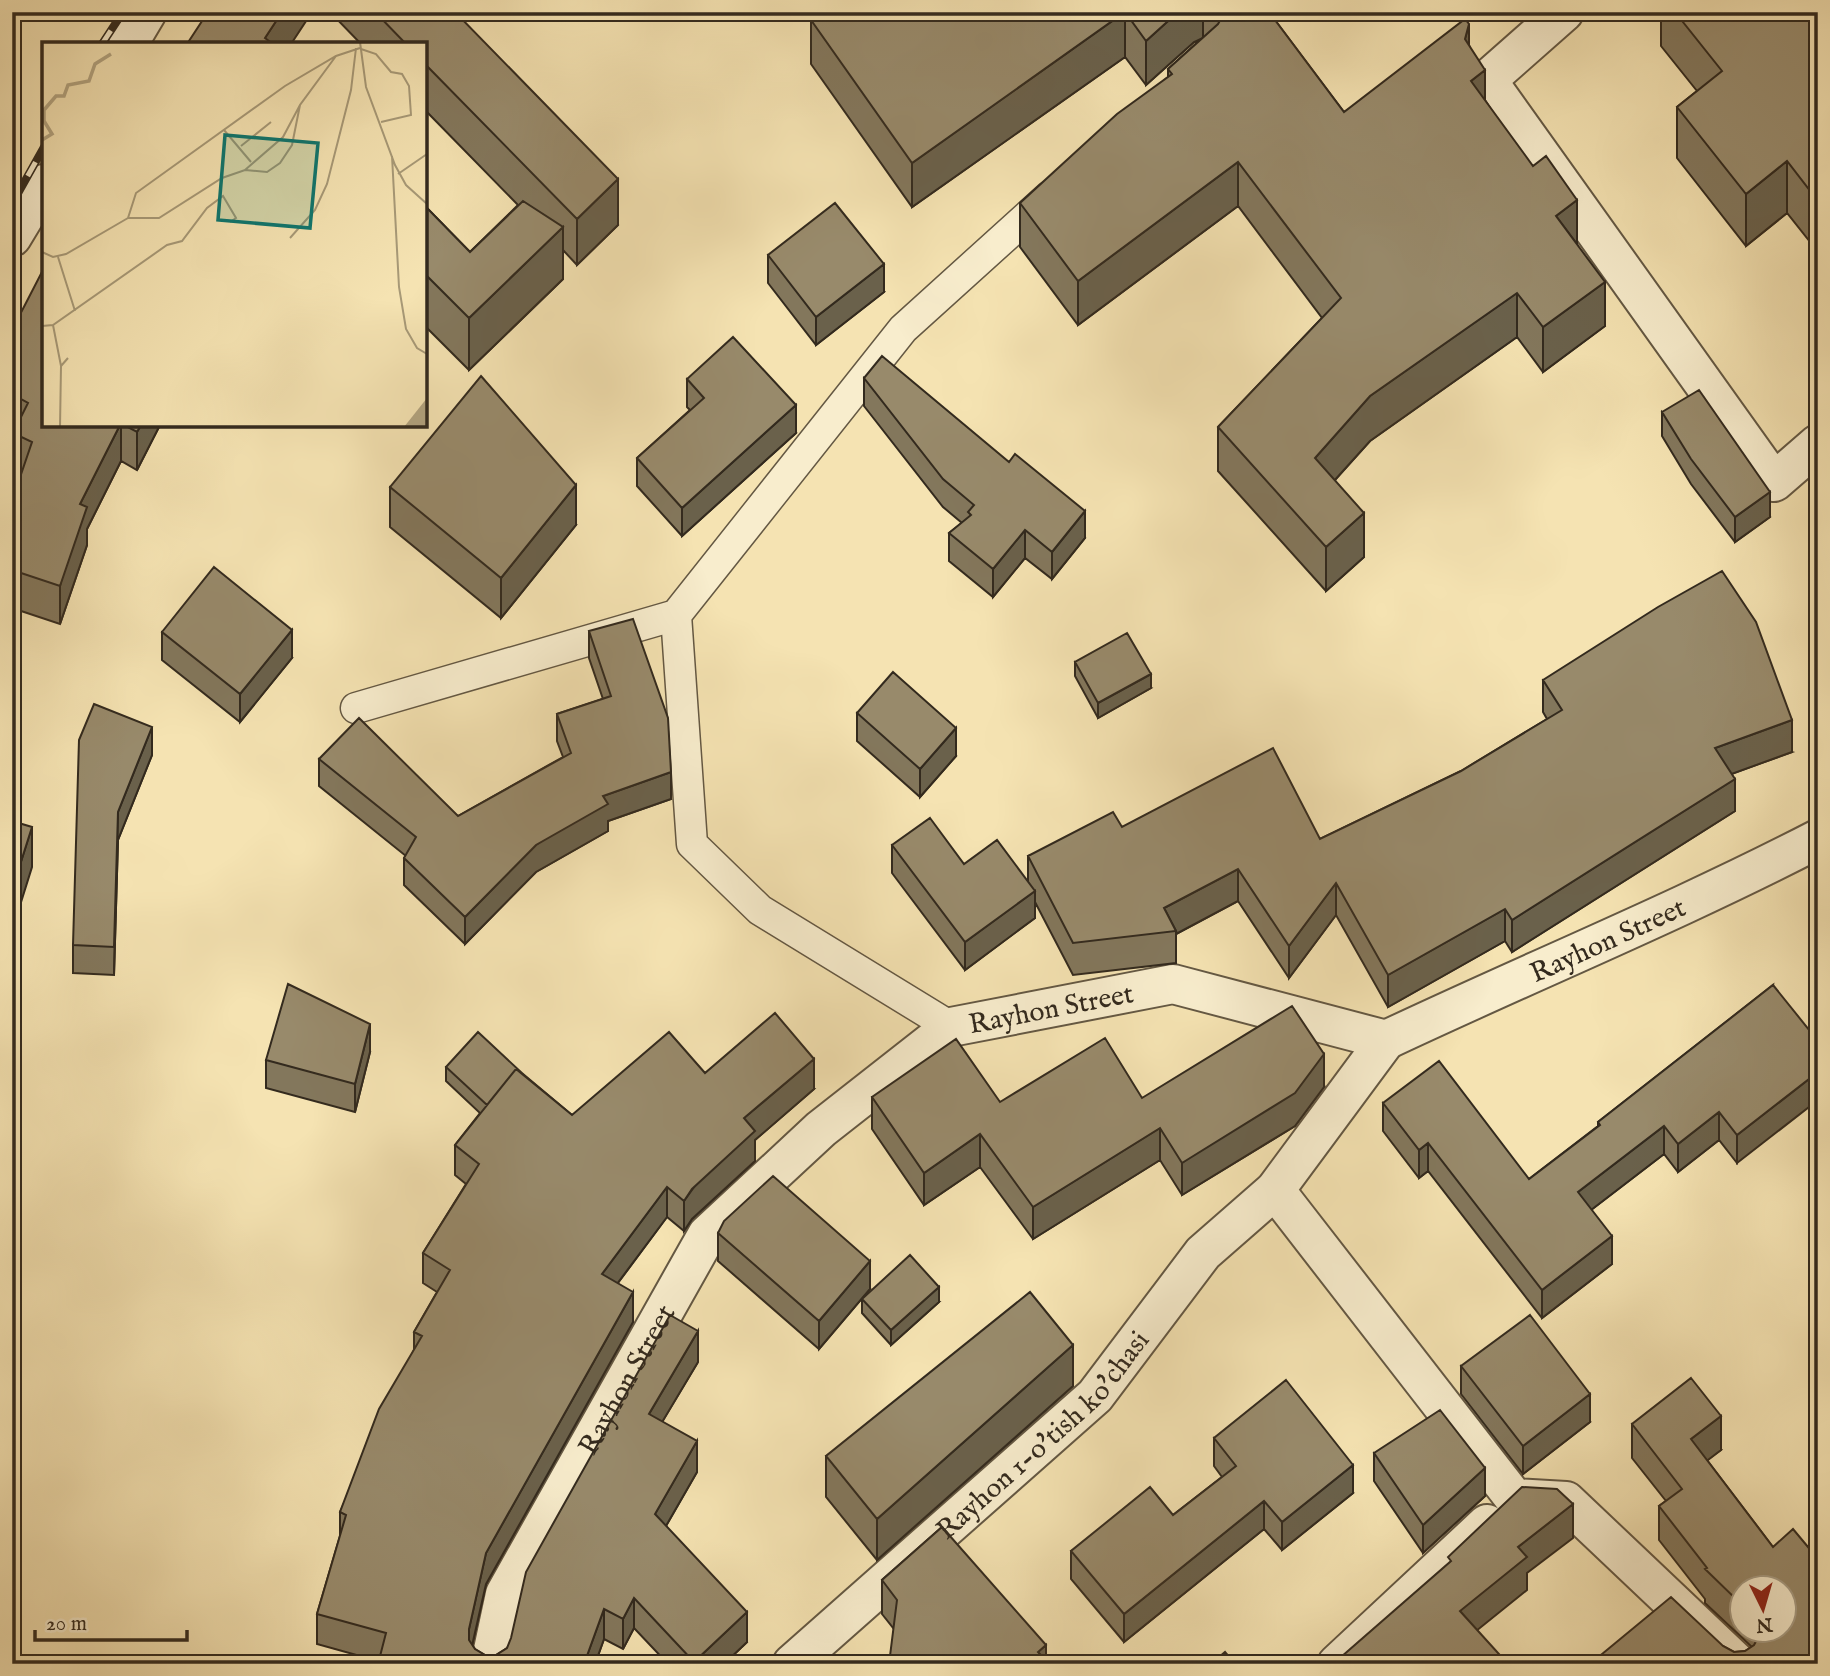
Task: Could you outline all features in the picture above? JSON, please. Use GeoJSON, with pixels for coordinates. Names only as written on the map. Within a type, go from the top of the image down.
{"type":"FeatureCollection","features":[{"type":"Feature","properties":{"kind":"street"},"geometry":{"type":"LineString","coordinates":[[129,42],[147,12]]}},
{"type":"Feature","properties":{"kind":"street"},"geometry":{"type":"LineString","coordinates":[[1564,12],[1487,80],[1774,482],[1818,444]]}},
{"type":"Feature","properties":{"kind":"street"},"geometry":{"type":"LineString","coordinates":[[12,237],[42,187]]}},
{"type":"Feature","properties":{"kind":"street","name":"Rayhon Street"},"geometry":{"type":"LineString","coordinates":[[490,1664],[505,1594],[707,1235],[821,1129],[951,1027],[1174,984],[1386,1040],[1493,989],[1716,890],[1818,839]]}},
{"type":"Feature","properties":{"kind":"street","name":"Rayhon 1-o'tish ko'chasi"},"geometry":{"type":"LineString","coordinates":[[792,1664],[1094,1396],[1203,1253],[1275,1190],[1386,1040]]}},
{"type":"Feature","properties":{"kind":"street"},"geometry":{"type":"LineString","coordinates":[[1275,1190],[1514,1498]]}},
{"type":"Feature","properties":{"kind":"street"},"geometry":{"type":"LineString","coordinates":[[1337,1664],[1514,1498],[1566,1500],[1738,1664]]}},
{"type":"Feature","properties":{"kind":"lane"},"geometry":{"type":"LineString","coordinates":[[356,708],[676,615],[903,329],[1074,174]]}},
{"type":"Feature","properties":{"kind":"lane"},"geometry":{"type":"LineString","coordinates":[[676,615],[692,844],[760,909],[951,1027]]}},
{"type":"Feature","properties":{"kind":"building"},"geometry":{"type":"Polygon","coordinates":[[[208,12],[282,12],[265,38],[270,42],[188,42],[208,12]]]}},
{"type":"Feature","properties":{"kind":"building"},"geometry":{"type":"Polygon","coordinates":[[[375,12],[455,12],[618,179],[577,219],[427,66],[427,42],[404,42],[375,12]]]}},
{"type":"Feature","properties":{"kind":"building"},"geometry":{"type":"Polygon","coordinates":[[[822,12],[1125,12],[912,163],[811,20],[822,12]]]}},
{"type":"Feature","properties":{"kind":"building"},"geometry":{"type":"Polygon","coordinates":[[[1125,12],[1178,12],[1146,41],[1125,12]]]}},
{"type":"Feature","properties":{"kind":"building"},"geometry":{"type":"Polygon","coordinates":[[[1223,12],[1269,12],[1344,112],[1465,19],[1469,24],[1465,39],[1485,70],[1471,81],[1533,166],[1546,156],[1577,200],[1556,216],[1605,282],[1543,327],[1517,293],[1370,396],[1315,458],[1364,513],[1326,547],[1218,427],[1341,298],[1238,162],[1078,281],[1020,203],[1117,114],[1172,74],[1168,69],[1218,24],[1223,12]]]}},
{"type":"Feature","properties":{"kind":"building"},"geometry":{"type":"Polygon","coordinates":[[[1675,12],[1808,12],[1818,24],[1818,201],[1787,161],[1746,194],[1677,107],[1722,71],[1675,12]]]}},
{"type":"Feature","properties":{"kind":"building"},"geometry":{"type":"Polygon","coordinates":[[[523,201],[563,227],[469,318],[427,276],[427,208],[470,252],[523,201]]]}},
{"type":"Feature","properties":{"kind":"building"},"geometry":{"type":"Polygon","coordinates":[[[835,203],[884,264],[816,317],[768,255],[835,203]]]}},
{"type":"Feature","properties":{"kind":"building"},"geometry":{"type":"Polygon","coordinates":[[[42,272],[42,427],[119,427],[80,504],[87,507],[60,586],[12,570],[12,501],[32,442],[13,433],[28,403],[12,394],[12,330],[42,272]]]}},
{"type":"Feature","properties":{"kind":"building"},"geometry":{"type":"Polygon","coordinates":[[[733,337],[796,405],[682,508],[637,458],[704,398],[687,379],[733,337]]]}},
{"type":"Feature","properties":{"kind":"building"},"geometry":{"type":"Polygon","coordinates":[[[882,356],[1009,462],[1015,454],[1085,511],[1052,552],[1025,530],[993,569],[949,533],[971,515],[968,512],[974,505],[943,479],[864,378],[882,356]]]}},
{"type":"Feature","properties":{"kind":"building"},"geometry":{"type":"Polygon","coordinates":[[[481,376],[576,485],[501,578],[390,487],[481,376]]]}},
{"type":"Feature","properties":{"kind":"building"},"geometry":{"type":"Polygon","coordinates":[[[1699,390],[1770,492],[1735,517],[1691,459],[1662,412],[1699,390]]]}},
{"type":"Feature","properties":{"kind":"building"},"geometry":{"type":"Polygon","coordinates":[[[214,567],[292,630],[240,694],[162,632],[214,567]]]}},
{"type":"Feature","properties":{"kind":"building"},"geometry":{"type":"Polygon","coordinates":[[[1722,571],[1756,622],[1792,720],[1715,748],[1735,779],[1512,920],[1505,909],[1388,975],[1336,883],[1289,946],[1238,869],[1164,908],[1176,931],[1073,943],[1028,856],[1113,812],[1122,827],[1273,748],[1320,839],[1461,771],[1562,710],[1543,680],[1658,607],[1722,571]]]}},
{"type":"Feature","properties":{"kind":"building"},"geometry":{"type":"Polygon","coordinates":[[[633,619],[668,718],[671,772],[603,796],[608,804],[536,845],[465,917],[404,858],[416,837],[319,759],[359,718],[458,816],[571,753],[557,714],[611,696],[589,631],[633,619]]]}},
{"type":"Feature","properties":{"kind":"building"},"geometry":{"type":"Polygon","coordinates":[[[1127,633],[1151,674],[1098,703],[1075,662],[1127,633]]]}},
{"type":"Feature","properties":{"kind":"building"},"geometry":{"type":"Polygon","coordinates":[[[893,672],[956,728],[920,769],[857,713],[893,672]]]}},
{"type":"Feature","properties":{"kind":"building"},"geometry":{"type":"Polygon","coordinates":[[[94,704],[152,727],[118,812],[114,947],[73,945],[79,740],[94,704]]]}},
{"type":"Feature","properties":{"kind":"building"},"geometry":{"type":"Polygon","coordinates":[[[930,818],[964,864],[997,840],[1035,891],[965,942],[892,845],[930,818]]]}},
{"type":"Feature","properties":{"kind":"building"},"geometry":{"type":"Polygon","coordinates":[[[12,821],[32,827],[12,890],[12,821]]]}},
{"type":"Feature","properties":{"kind":"building"},"geometry":{"type":"Polygon","coordinates":[[[288,984],[370,1024],[355,1084],[266,1060],[288,984]]]}},
{"type":"Feature","properties":{"kind":"building"},"geometry":{"type":"Polygon","coordinates":[[[1773,985],[1818,1041],[1818,1072],[1737,1135],[1719,1112],[1678,1144],[1664,1126],[1578,1192],[1612,1236],[1542,1290],[1428,1143],[1419,1150],[1383,1103],[1439,1061],[1529,1179],[1773,985]]]}},
{"type":"Feature","properties":{"kind":"building"},"geometry":{"type":"Polygon","coordinates":[[[1292,1006],[1324,1054],[1295,1093],[1182,1163],[1160,1128],[1033,1207],[980,1134],[924,1173],[872,1097],[956,1039],[1000,1102],[1105,1038],[1142,1098],[1292,1006]]]}},
{"type":"Feature","properties":{"kind":"building"},"geometry":{"type":"Polygon","coordinates":[[[775,1013],[814,1059],[744,1118],[755,1131],[692,1189],[684,1201],[667,1187],[602,1274],[633,1292],[486,1553],[469,1629],[469,1640],[475,1649],[485,1655],[496,1655],[507,1648],[526,1572],[670,1315],[698,1331],[649,1414],[697,1441],[655,1514],[747,1612],[694,1662],[634,1598],[623,1619],[604,1609],[584,1664],[378,1664],[386,1633],[317,1614],[346,1515],[340,1512],[379,1409],[422,1336],[414,1332],[450,1270],[423,1253],[479,1164],[455,1145],[516,1069],[572,1115],[669,1032],[705,1073],[775,1013]]]}},
{"type":"Feature","properties":{"kind":"building"},"geometry":{"type":"Polygon","coordinates":[[[478,1032],[523,1074],[516,1069],[487,1105],[446,1067],[478,1032]]]}},
{"type":"Feature","properties":{"kind":"building"},"geometry":{"type":"Polygon","coordinates":[[[773,1176],[870,1261],[819,1321],[718,1233],[724,1221],[773,1176]]]}},
{"type":"Feature","properties":{"kind":"building"},"geometry":{"type":"Polygon","coordinates":[[[910,1255],[939,1287],[891,1330],[862,1299],[910,1255]]]}},
{"type":"Feature","properties":{"kind":"building"},"geometry":{"type":"Polygon","coordinates":[[[1818,1287],[1818,1298],[1812,1292],[1818,1287]]]}},
{"type":"Feature","properties":{"kind":"building"},"geometry":{"type":"Polygon","coordinates":[[[1030,1292],[1073,1345],[877,1519],[826,1456],[1030,1292]]]}},
{"type":"Feature","properties":{"kind":"building"},"geometry":{"type":"Polygon","coordinates":[[[1530,1315],[1590,1394],[1523,1446],[1461,1366],[1530,1315]]]}},
{"type":"Feature","properties":{"kind":"building"},"geometry":{"type":"Polygon","coordinates":[[[1691,1378],[1721,1416],[1691,1439],[1773,1547],[1793,1529],[1808,1547],[1818,1539],[1818,1664],[1590,1664],[1671,1597],[1723,1646],[1734,1652],[1745,1651],[1755,1644],[1798,1644],[1798,1574],[1728,1574],[1728,1591],[1705,1569],[1707,1568],[1659,1506],[1682,1489],[1632,1424],[1691,1378]]]}},
{"type":"Feature","properties":{"kind":"building"},"geometry":{"type":"Polygon","coordinates":[[[1286,1380],[1353,1465],[1282,1522],[1264,1501],[1124,1614],[1071,1551],[1150,1487],[1173,1515],[1236,1466],[1214,1438],[1286,1380]]]}},
{"type":"Feature","properties":{"kind":"building"},"geometry":{"type":"Polygon","coordinates":[[[1440,1410],[1485,1468],[1423,1525],[1374,1453],[1440,1410]]]}},
{"type":"Feature","properties":{"kind":"building"},"geometry":{"type":"Polygon","coordinates":[[[1522,1487],[1557,1489],[1573,1504],[1518,1547],[1527,1557],[1460,1611],[1508,1664],[1333,1664],[1451,1561],[1448,1557],[1522,1487]]]}},
{"type":"Feature","properties":{"kind":"building"},"geometry":{"type":"Polygon","coordinates":[[[942,1527],[1046,1645],[1038,1652],[1049,1664],[889,1664],[897,1600],[882,1580],[942,1527]]]}},
{"type":"Feature","properties":{"kind":"building"},"geometry":{"type":"Polygon","coordinates":[[[1225,1652],[1235,1664],[1211,1664],[1225,1652]]]}},
{"type":"Feature","properties":{"kind":"railway"},"geometry":{"type":"LineString","coordinates":[[103,42],[123,12]]}},
{"type":"Feature","properties":{"kind":"railway"},"geometry":{"type":"LineString","coordinates":[[12,204],[42,151]]}}]}
